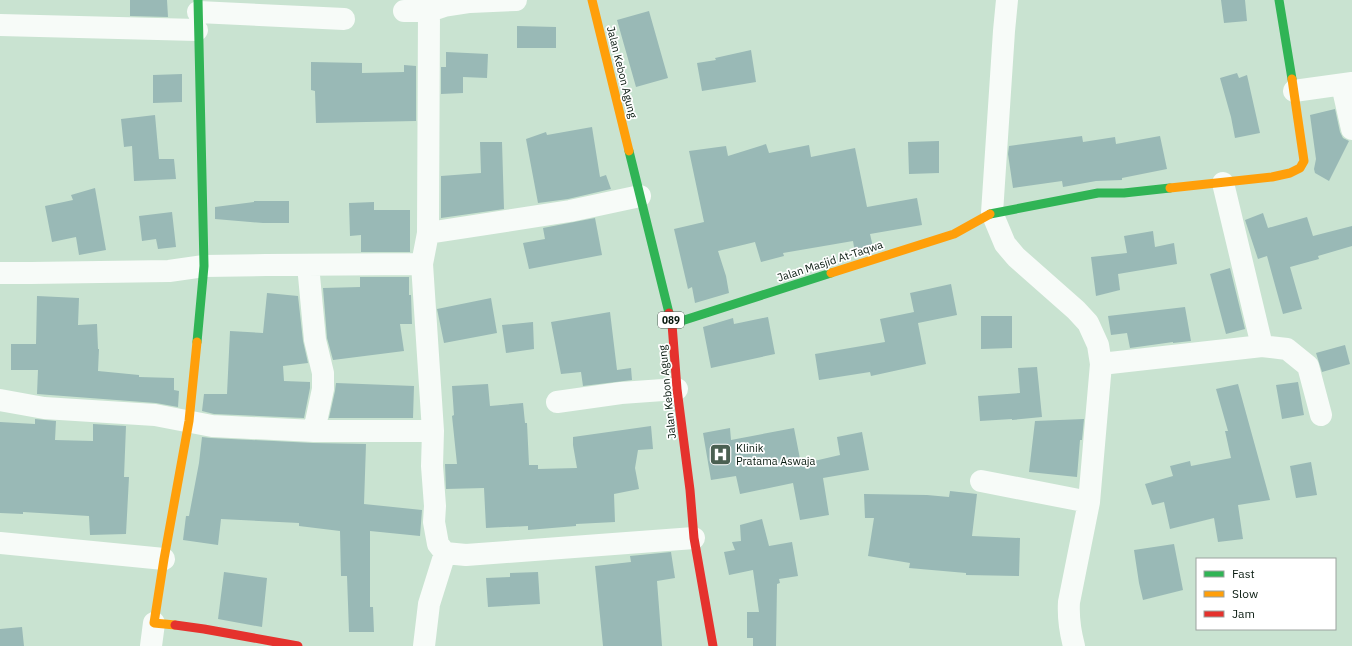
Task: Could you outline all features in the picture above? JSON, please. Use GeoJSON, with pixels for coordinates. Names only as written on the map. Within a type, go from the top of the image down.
{"type":"FeatureCollection","features":[{"type":"Feature","properties":{"kind":"street"},"geometry":{"type":"LineString","coordinates":[[404,11],[429,11],[444,6],[470,2],[516,0]]}},
{"type":"Feature","properties":{"kind":"street","name":"Jalan Kebon Agung"},"geometry":{"type":"LineString","coordinates":[[592,0],[672,324],[677,388],[690,490],[694,538],[713,646]]}},
{"type":"Feature","properties":{"kind":"street"},"geometry":{"type":"LineString","coordinates":[[1008,0],[1004,31],[992,213],[1005,244],[1016,257],[1076,310],[1088,323],[1098,345],[1101,364],[1089,502],[1069,602],[1068,616],[1074,646]]}},
{"type":"Feature","properties":{"kind":"street","name":"Jalan Masjid At-Taqwa"},"geometry":{"type":"LineString","coordinates":[[672,324],[954,234],[992,213],[1098,193],[1124,192],[1224,182],[1290,173],[1300,168],[1304,161],[1279,0]]}},
{"type":"Feature","properties":{"kind":"street"},"geometry":{"type":"LineString","coordinates":[[429,11],[428,232],[422,264],[433,430],[432,466],[435,506],[434,522],[438,544],[445,554]]}},
{"type":"Feature","properties":{"kind":"street"},"geometry":{"type":"LineString","coordinates":[[151,646],[164,559],[189,422],[204,266],[198,14]]}},
{"type":"Feature","properties":{"kind":"street"},"geometry":{"type":"LineString","coordinates":[[0,25],[198,14],[344,19]]}},
{"type":"Feature","properties":{"kind":"street"},"geometry":{"type":"LineString","coordinates":[[1294,91],[1347,84],[1352,129]]}},
{"type":"Feature","properties":{"kind":"street"},"geometry":{"type":"LineString","coordinates":[[1224,182],[1262,346]]}},
{"type":"Feature","properties":{"kind":"street"},"geometry":{"type":"LineString","coordinates":[[428,232],[570,211],[640,196]]}},
{"type":"Feature","properties":{"kind":"street"},"geometry":{"type":"LineString","coordinates":[[0,273],[169,271],[204,266],[422,264]]}},
{"type":"Feature","properties":{"kind":"street"},"geometry":{"type":"LineString","coordinates":[[308,265],[315,340],[323,373],[323,389],[314,431]]}},
{"type":"Feature","properties":{"kind":"street"},"geometry":{"type":"LineString","coordinates":[[1101,364],[1262,346],[1287,349],[1308,366],[1321,415]]}},
{"type":"Feature","properties":{"kind":"street"},"geometry":{"type":"LineString","coordinates":[[557,402],[621,393],[677,388]]}},
{"type":"Feature","properties":{"kind":"street"},"geometry":{"type":"LineString","coordinates":[[0,400],[44,408],[155,415],[212,426],[314,431],[433,430]]}},
{"type":"Feature","properties":{"kind":"street"},"geometry":{"type":"LineString","coordinates":[[981,481],[1089,502]]}},
{"type":"Feature","properties":{"kind":"street"},"geometry":{"type":"LineString","coordinates":[[445,554],[466,555],[694,538]]}},
{"type":"Feature","properties":{"kind":"street"},"geometry":{"type":"LineString","coordinates":[[0,543],[164,559]]}},
{"type":"Feature","properties":{"kind":"street"},"geometry":{"type":"LineString","coordinates":[[424,646],[429,604],[445,554]]}},
{"type":"Feature","properties":{"kind":"street"},"geometry":{"type":"LineString","coordinates":[[154,623],[204,629],[298,646]]}},
{"type":"Feature","properties":{"kind":"building"},"geometry":{"type":"Polygon","coordinates":[[[130,0],[167,0],[168,17],[130,16],[130,0]]]}},
{"type":"Feature","properties":{"kind":"building"},"geometry":{"type":"Polygon","coordinates":[[[1221,0],[1245,0],[1247,21],[1224,23],[1221,0]]]}},
{"type":"Feature","properties":{"kind":"building"},"geometry":{"type":"Polygon","coordinates":[[[649,11],[668,78],[636,87],[617,20],[649,11]]]}},
{"type":"Feature","properties":{"kind":"building"},"geometry":{"type":"Polygon","coordinates":[[[517,26],[556,27],[556,48],[517,48],[517,26]]]}},
{"type":"Feature","properties":{"kind":"building"},"geometry":{"type":"Polygon","coordinates":[[[751,50],[756,82],[702,91],[697,63],[716,60],[715,58],[751,50]]]}},
{"type":"Feature","properties":{"kind":"building"},"geometry":{"type":"Polygon","coordinates":[[[446,52],[488,54],[487,78],[463,77],[463,93],[441,94],[441,67],[446,67],[446,52]]]}},
{"type":"Feature","properties":{"kind":"building"},"geometry":{"type":"Polygon","coordinates":[[[311,62],[362,63],[362,73],[404,72],[404,65],[416,66],[416,121],[316,123],[315,91],[311,90],[311,62]]]}},
{"type":"Feature","properties":{"kind":"building"},"geometry":{"type":"Polygon","coordinates":[[[1237,73],[1239,78],[1247,75],[1260,133],[1235,138],[1231,117],[1220,78],[1237,73]]]}},
{"type":"Feature","properties":{"kind":"building"},"geometry":{"type":"Polygon","coordinates":[[[182,74],[182,102],[153,103],[153,75],[182,74]]]}},
{"type":"Feature","properties":{"kind":"building"},"geometry":{"type":"Polygon","coordinates":[[[1335,109],[1340,132],[1343,138],[1349,141],[1329,181],[1315,173],[1314,169],[1316,159],[1310,115],[1335,109]]]}},
{"type":"Feature","properties":{"kind":"building"},"geometry":{"type":"Polygon","coordinates":[[[155,115],[159,159],[174,159],[176,179],[134,181],[132,146],[124,147],[121,119],[155,115]]]}},
{"type":"Feature","properties":{"kind":"building"},"geometry":{"type":"Polygon","coordinates":[[[592,127],[600,177],[606,175],[611,189],[568,199],[538,203],[526,139],[546,132],[547,135],[592,127]]]}},
{"type":"Feature","properties":{"kind":"building"},"geometry":{"type":"Polygon","coordinates":[[[1082,136],[1083,142],[1115,137],[1116,144],[1160,136],[1167,169],[1122,178],[1122,180],[1096,181],[1063,187],[1062,181],[1013,188],[1008,154],[1009,146],[1082,136]]]}},
{"type":"Feature","properties":{"kind":"building"},"geometry":{"type":"Polygon","coordinates":[[[939,141],[939,173],[909,174],[908,142],[939,141]]]}},
{"type":"Feature","properties":{"kind":"building"},"geometry":{"type":"Polygon","coordinates":[[[480,142],[502,142],[504,209],[441,218],[441,176],[481,173],[480,142]]]}},
{"type":"Feature","properties":{"kind":"building"},"geometry":{"type":"Polygon","coordinates":[[[766,144],[769,153],[809,145],[811,157],[855,148],[867,207],[917,198],[922,225],[870,234],[873,247],[855,253],[853,241],[783,253],[784,256],[761,262],[755,242],[718,251],[726,276],[729,293],[695,303],[692,287],[688,289],[674,229],[704,222],[689,151],[726,146],[728,156],[766,144]]]}},
{"type":"Feature","properties":{"kind":"building"},"geometry":{"type":"Polygon","coordinates":[[[95,188],[106,250],[79,255],[76,237],[52,242],[45,206],[73,200],[71,195],[95,188]]]}},
{"type":"Feature","properties":{"kind":"building"},"geometry":{"type":"Polygon","coordinates":[[[254,201],[289,201],[289,223],[263,223],[215,219],[215,207],[254,201]]]}},
{"type":"Feature","properties":{"kind":"building"},"geometry":{"type":"Polygon","coordinates":[[[374,202],[374,210],[410,210],[410,252],[361,252],[361,235],[350,236],[349,203],[374,202]]]}},
{"type":"Feature","properties":{"kind":"building"},"geometry":{"type":"Polygon","coordinates":[[[172,212],[176,247],[158,249],[156,239],[142,241],[139,216],[172,212]]]}},
{"type":"Feature","properties":{"kind":"building"},"geometry":{"type":"Polygon","coordinates":[[[1263,213],[1268,228],[1307,217],[1313,236],[1352,226],[1352,246],[1318,256],[1319,259],[1290,267],[1302,309],[1283,314],[1267,256],[1258,259],[1245,220],[1263,213]]]}},
{"type":"Feature","properties":{"kind":"building"},"geometry":{"type":"Polygon","coordinates":[[[595,218],[602,255],[529,269],[523,243],[545,239],[543,228],[595,218]]]}},
{"type":"Feature","properties":{"kind":"building"},"geometry":{"type":"Polygon","coordinates":[[[1153,231],[1155,247],[1174,243],[1177,264],[1118,274],[1120,290],[1096,296],[1091,257],[1127,253],[1124,236],[1153,231]]]}},
{"type":"Feature","properties":{"kind":"building"},"geometry":{"type":"Polygon","coordinates":[[[1230,268],[1245,329],[1226,334],[1210,274],[1230,268]]]}},
{"type":"Feature","properties":{"kind":"building"},"geometry":{"type":"Polygon","coordinates":[[[360,277],[409,277],[412,324],[400,324],[404,351],[333,360],[327,338],[323,288],[360,287],[360,277]]]}},
{"type":"Feature","properties":{"kind":"building"},"geometry":{"type":"Polygon","coordinates":[[[951,284],[957,315],[918,323],[926,364],[871,376],[870,372],[819,380],[815,354],[885,342],[880,319],[914,312],[910,293],[951,284]]]}},
{"type":"Feature","properties":{"kind":"building"},"geometry":{"type":"Polygon","coordinates":[[[267,293],[298,296],[303,341],[308,363],[283,366],[284,381],[310,382],[304,418],[214,414],[202,411],[204,394],[227,394],[230,331],[263,333],[267,293]]]}},
{"type":"Feature","properties":{"kind":"building"},"geometry":{"type":"Polygon","coordinates":[[[37,296],[79,298],[78,325],[97,324],[99,349],[98,371],[139,375],[139,377],[174,378],[174,390],[179,391],[178,407],[156,403],[37,394],[38,370],[11,370],[11,344],[36,344],[37,296]]]}},
{"type":"Feature","properties":{"kind":"building"},"geometry":{"type":"Polygon","coordinates":[[[491,298],[497,333],[444,343],[437,309],[491,298]]]}},
{"type":"Feature","properties":{"kind":"building"},"geometry":{"type":"Polygon","coordinates":[[[1185,307],[1191,341],[1130,348],[1127,333],[1111,335],[1108,316],[1185,307]]]}},
{"type":"Feature","properties":{"kind":"building"},"geometry":{"type":"Polygon","coordinates":[[[610,312],[617,370],[631,368],[632,380],[583,386],[581,372],[561,374],[551,322],[610,312]]]}},
{"type":"Feature","properties":{"kind":"building"},"geometry":{"type":"Polygon","coordinates":[[[981,316],[1012,316],[1012,348],[981,349],[981,316]]]}},
{"type":"Feature","properties":{"kind":"building"},"geometry":{"type":"Polygon","coordinates":[[[768,317],[775,354],[711,368],[703,327],[733,318],[734,324],[768,317]]]}},
{"type":"Feature","properties":{"kind":"building"},"geometry":{"type":"Polygon","coordinates":[[[533,322],[534,349],[506,353],[502,325],[533,322]]]}},
{"type":"Feature","properties":{"kind":"building"},"geometry":{"type":"Polygon","coordinates":[[[1345,345],[1350,364],[1322,372],[1316,353],[1345,345]]]}},
{"type":"Feature","properties":{"kind":"building"},"geometry":{"type":"Polygon","coordinates":[[[1037,367],[1042,417],[980,421],[978,396],[1020,393],[1018,368],[1037,367]]]}},
{"type":"Feature","properties":{"kind":"building"},"geometry":{"type":"Polygon","coordinates":[[[1298,382],[1304,415],[1282,419],[1276,385],[1298,382]]]}},
{"type":"Feature","properties":{"kind":"building"},"geometry":{"type":"Polygon","coordinates":[[[336,383],[414,386],[413,418],[329,418],[336,383]]]}},
{"type":"Feature","properties":{"kind":"building"},"geometry":{"type":"Polygon","coordinates":[[[488,384],[490,406],[523,403],[525,423],[527,423],[529,465],[538,465],[538,469],[577,468],[573,437],[651,426],[653,449],[638,450],[635,468],[639,489],[614,494],[615,522],[576,524],[576,526],[528,530],[528,526],[486,528],[484,488],[446,489],[445,464],[457,464],[452,416],[454,415],[452,386],[488,384]]]}},
{"type":"Feature","properties":{"kind":"building"},"geometry":{"type":"Polygon","coordinates":[[[1238,384],[1270,500],[1238,505],[1243,539],[1218,542],[1214,518],[1170,529],[1164,502],[1152,505],[1145,484],[1173,476],[1170,466],[1190,461],[1191,466],[1231,458],[1225,431],[1228,431],[1216,389],[1238,384]]]}},
{"type":"Feature","properties":{"kind":"building"},"geometry":{"type":"Polygon","coordinates":[[[35,419],[56,421],[55,440],[93,441],[93,424],[126,426],[124,477],[129,477],[126,534],[90,535],[89,516],[23,512],[23,514],[0,513],[0,422],[35,424],[35,419]]]}},
{"type":"Feature","properties":{"kind":"building"},"geometry":{"type":"Polygon","coordinates":[[[1084,419],[1082,440],[1080,440],[1077,477],[1029,472],[1035,421],[1084,419]]]}},
{"type":"Feature","properties":{"kind":"building"},"geometry":{"type":"Polygon","coordinates":[[[730,428],[731,440],[794,428],[801,464],[840,455],[837,437],[862,432],[869,470],[823,478],[829,515],[800,520],[793,483],[740,494],[736,476],[711,480],[703,433],[730,428]]]}},
{"type":"Feature","properties":{"kind":"building"},"geometry":{"type":"Polygon","coordinates":[[[202,437],[313,443],[366,444],[364,504],[422,510],[420,536],[370,531],[370,607],[373,607],[374,632],[349,632],[347,576],[341,576],[340,531],[299,526],[299,523],[221,519],[218,545],[183,540],[186,516],[189,516],[199,463],[202,437]]]}},
{"type":"Feature","properties":{"kind":"building"},"geometry":{"type":"Polygon","coordinates":[[[1311,462],[1317,495],[1296,498],[1290,466],[1311,462]]]}},
{"type":"Feature","properties":{"kind":"building"},"geometry":{"type":"Polygon","coordinates":[[[950,491],[977,494],[972,536],[1020,538],[1019,576],[966,575],[966,573],[909,568],[910,563],[868,556],[874,518],[865,518],[864,494],[927,495],[949,497],[950,491]]]}},
{"type":"Feature","properties":{"kind":"building"},"geometry":{"type":"Polygon","coordinates":[[[762,519],[769,546],[792,542],[798,576],[779,579],[780,583],[777,584],[776,646],[753,646],[753,638],[747,638],[747,612],[759,612],[753,570],[729,575],[724,552],[735,550],[732,542],[741,541],[740,525],[762,519]]]}},
{"type":"Feature","properties":{"kind":"building"},"geometry":{"type":"Polygon","coordinates":[[[1174,544],[1183,590],[1143,600],[1134,550],[1174,544]]]}},
{"type":"Feature","properties":{"kind":"building"},"geometry":{"type":"Polygon","coordinates":[[[671,552],[675,578],[657,581],[662,646],[603,646],[595,566],[631,562],[630,556],[671,552]]]}},
{"type":"Feature","properties":{"kind":"building"},"geometry":{"type":"Polygon","coordinates":[[[224,572],[267,578],[262,627],[218,619],[224,572]]]}},
{"type":"Feature","properties":{"kind":"building"},"geometry":{"type":"Polygon","coordinates":[[[538,572],[540,604],[488,607],[486,578],[510,577],[510,573],[538,572]]]}},
{"type":"Feature","properties":{"kind":"building"},"geometry":{"type":"Polygon","coordinates":[[[22,627],[24,646],[0,646],[0,629],[22,627]]]}},
{"type":"Feature","properties":{"kind":"traffic: fast"},"geometry":{"type":"LineString","coordinates":[[197,342],[204,266],[198,0]]}},
{"type":"Feature","properties":{"kind":"traffic: fast"},"geometry":{"type":"LineString","coordinates":[[1279,0],[1292,79]]}},
{"type":"Feature","properties":{"kind":"traffic: fast"},"geometry":{"type":"LineString","coordinates":[[629,151],[669,313]]}},
{"type":"Feature","properties":{"kind":"traffic: fast"},"geometry":{"type":"LineString","coordinates":[[990,214],[1098,193],[1124,193],[1170,188]]}},
{"type":"Feature","properties":{"kind":"traffic: fast"},"geometry":{"type":"LineString","coordinates":[[672,324],[831,273]]}},
{"type":"Feature","properties":{"kind":"traffic: slow"},"geometry":{"type":"LineString","coordinates":[[592,0],[629,151]]}},
{"type":"Feature","properties":{"kind":"traffic: slow"},"geometry":{"type":"LineString","coordinates":[[1170,188],[1272,177],[1290,173],[1300,168],[1304,161],[1292,79]]}},
{"type":"Feature","properties":{"kind":"traffic: slow"},"geometry":{"type":"LineString","coordinates":[[831,273],[954,234],[990,214]]}},
{"type":"Feature","properties":{"kind":"traffic: slow"},"geometry":{"type":"LineString","coordinates":[[175,625],[154,623],[189,421],[197,342]]}},
{"type":"Feature","properties":{"kind":"traffic: jam"},"geometry":{"type":"LineString","coordinates":[[669,313],[672,324],[677,389],[690,490],[694,538],[713,646]]}},
{"type":"Feature","properties":{"kind":"traffic: jam"},"geometry":{"type":"LineString","coordinates":[[175,625],[298,646]]}},
{"type":"Feature","properties":{"kind":"place","name":"Klinik Pratama Aswaja"},"geometry":{"type":"Point","coordinates":[720,454]}}]}
